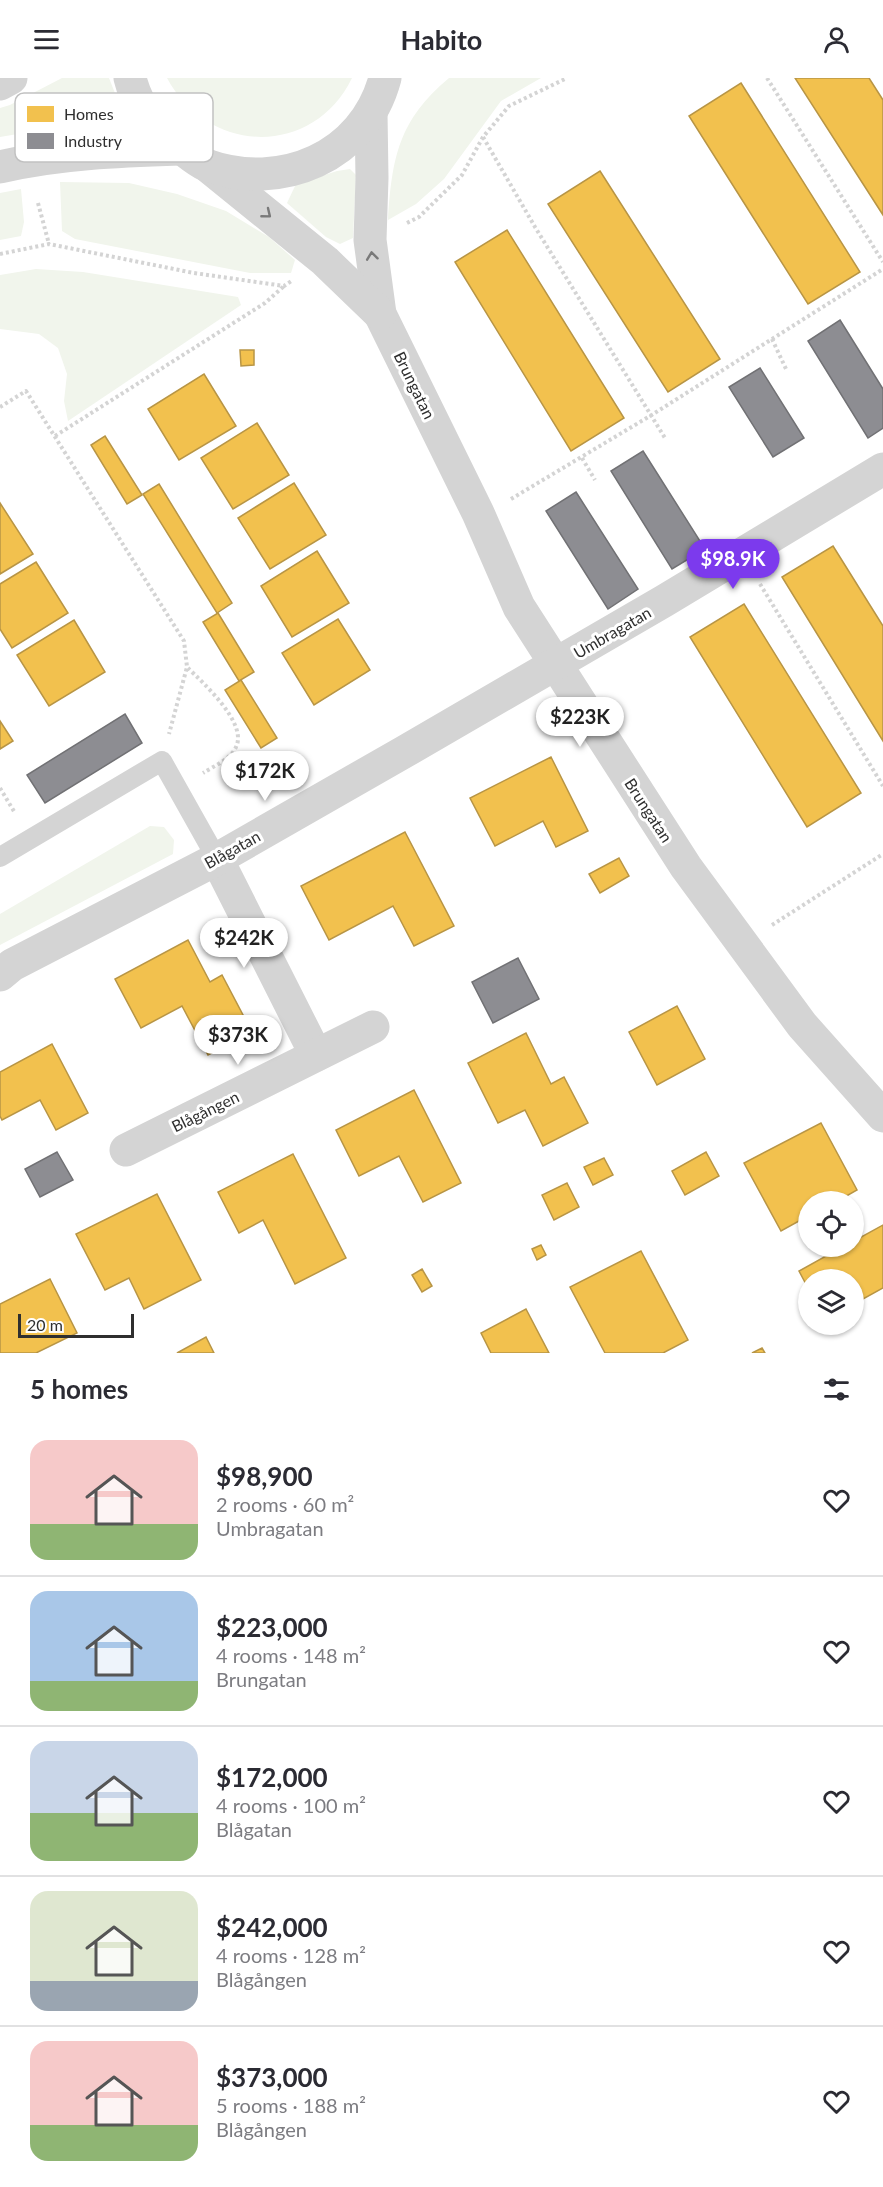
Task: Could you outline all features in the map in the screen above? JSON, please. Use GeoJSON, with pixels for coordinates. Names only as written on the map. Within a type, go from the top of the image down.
{"type":"FeatureCollection","features":[{"type":"Feature","properties":{"kind":"street"},"geometry":{"type":"LineString","coordinates":[[0,84],[11,78]]}},
{"type":"Feature","properties":{"kind":"street","name":"Brungatan"},"geometry":{"type":"LineString","coordinates":[[130,78],[135,93]]}},
{"type":"Feature","properties":{"kind":"street"},"geometry":{"type":"LineString","coordinates":[[211,162],[248,175],[278,174],[306,166],[331,153],[344,143],[385,91]]}},
{"type":"Feature","properties":{"kind":"street","name":"Brungatan"},"geometry":{"type":"LineString","coordinates":[[385,91],[372,178],[370,240],[380,314],[478,513],[519,607],[686,867],[802,1025],[883,1116]]}},
{"type":"Feature","properties":{"kind":"street"},"geometry":{"type":"LineString","coordinates":[[0,167],[24,162]]}},
{"type":"Feature","properties":{"kind":"street","name":"Brungatan"},"geometry":{"type":"LineString","coordinates":[[201,162],[325,261],[380,314]]}},
{"type":"Feature","properties":{"kind":"street","name":"Umbragatan"},"geometry":{"type":"LineString","coordinates":[[556,664],[883,469]]}},
{"type":"Feature","properties":{"kind":"street","name":"Blågatan"},"geometry":{"type":"LineString","coordinates":[[0,975],[12,965],[217,859],[556,664]]}},
{"type":"Feature","properties":{"kind":"street"},"geometry":{"type":"LineString","coordinates":[[217,859],[316,1055]]}},
{"type":"Feature","properties":{"kind":"street","name":"Blågången"},"geometry":{"type":"LineString","coordinates":[[126,1150],[373,1027]]}},
{"type":"Feature","properties":{"kind":"lane"},"geometry":{"type":"LineString","coordinates":[[0,857],[162,761],[217,859]]}},
{"type":"Feature","properties":{"kind":"path"},"geometry":{"type":"LineString","coordinates":[[767,78],[883,262]]}},
{"type":"Feature","properties":{"kind":"path"},"geometry":{"type":"LineString","coordinates":[[483,137],[535,227],[665,438]]}},
{"type":"Feature","properties":{"kind":"path"},"geometry":{"type":"LineString","coordinates":[[38,203],[49,244]]}},
{"type":"Feature","properties":{"kind":"path"},"geometry":{"type":"LineString","coordinates":[[478,513],[514,498],[582,458],[883,269]]}},
{"type":"Feature","properties":{"kind":"path"},"geometry":{"type":"LineString","coordinates":[[55,436],[265,303],[284,286]]}},
{"type":"Feature","properties":{"kind":"path"},"geometry":{"type":"LineString","coordinates":[[772,339],[786,369]]}},
{"type":"Feature","properties":{"kind":"path"},"geometry":{"type":"LineString","coordinates":[[0,407],[26,391],[184,640],[187,667],[162,761]]}},
{"type":"Feature","properties":{"kind":"path"},"geometry":{"type":"LineString","coordinates":[[582,458],[595,480]]}},
{"type":"Feature","properties":{"kind":"path"},"geometry":{"type":"LineString","coordinates":[[742,555],[883,786]]}},
{"type":"Feature","properties":{"kind":"path"},"geometry":{"type":"LineString","coordinates":[[177,789],[226,758],[236,747],[238,736],[236,724],[213,694],[187,667]]}},
{"type":"Feature","properties":{"kind":"path"},"geometry":{"type":"LineString","coordinates":[[742,944],[883,854]]}},
{"type":"Feature","properties":{"kind":"shaded area"},"geometry":{"type":"Polygon","coordinates":[[[62,78],[109,78],[115,93],[33,93],[62,78]]]}},
{"type":"Feature","properties":{"kind":"shaded area"},"geometry":{"type":"Polygon","coordinates":[[[167,78],[352,78],[335,104],[312,123],[287,133],[260,137],[233,133],[213,124],[213,93],[178,93],[167,78]]]}},
{"type":"Feature","properties":{"kind":"shaded area"},"geometry":{"type":"Polygon","coordinates":[[[449,78],[541,78],[501,101],[444,179],[416,204],[388,220],[392,177],[401,141],[419,109],[449,78]]]}},
{"type":"Feature","properties":{"kind":"shaded area"},"geometry":{"type":"Polygon","coordinates":[[[15,102],[15,134],[0,137],[0,108],[15,102]]]}},
{"type":"Feature","properties":{"kind":"shaded area"},"geometry":{"type":"Polygon","coordinates":[[[350,169],[356,175],[353,238],[340,244],[326,237],[287,203],[296,184],[350,169]]]}},
{"type":"Feature","properties":{"kind":"shaded area"},"geometry":{"type":"Polygon","coordinates":[[[60,182],[129,183],[177,194],[226,211],[269,237],[295,260],[291,273],[250,273],[75,239],[62,231],[60,182]]]}},
{"type":"Feature","properties":{"kind":"shaded area"},"geometry":{"type":"Polygon","coordinates":[[[21,189],[24,222],[21,236],[0,240],[0,193],[21,189]]]}},
{"type":"Feature","properties":{"kind":"shaded area"},"geometry":{"type":"Polygon","coordinates":[[[36,269],[83,272],[238,297],[241,305],[68,421],[64,401],[67,374],[58,348],[39,334],[0,329],[0,275],[36,269]]]}},
{"type":"Feature","properties":{"kind":"shaded area"},"geometry":{"type":"Polygon","coordinates":[[[150,826],[164,827],[174,840],[173,854],[0,945],[0,914],[150,826]]]}},
{"type":"Feature","properties":{"kind":"building: Homes"},"geometry":{"type":"Polygon","coordinates":[[[795,78],[869,78],[883,100],[883,215],[795,78]]]}},
{"type":"Feature","properties":{"kind":"building: Homes"},"geometry":{"type":"Polygon","coordinates":[[[741,83],[860,272],[808,304],[689,116],[741,83]]]}},
{"type":"Feature","properties":{"kind":"building: Homes"},"geometry":{"type":"Polygon","coordinates":[[[600,171],[720,359],[668,392],[548,204],[600,171]]]}},
{"type":"Feature","properties":{"kind":"building: Homes"},"geometry":{"type":"Polygon","coordinates":[[[507,230],[624,418],[571,451],[455,262],[507,230]]]}},
{"type":"Feature","properties":{"kind":"building: Homes"},"geometry":{"type":"Polygon","coordinates":[[[240,350],[254,350],[254,365],[241,366],[240,350]]]}},
{"type":"Feature","properties":{"kind":"building: Homes"},"geometry":{"type":"Polygon","coordinates":[[[204,374],[236,426],[179,460],[148,409],[204,374]]]}},
{"type":"Feature","properties":{"kind":"building: Homes"},"geometry":{"type":"Polygon","coordinates":[[[257,423],[289,475],[233,509],[201,458],[257,423]]]}},
{"type":"Feature","properties":{"kind":"building: Homes"},"geometry":{"type":"Polygon","coordinates":[[[105,436],[142,495],[127,504],[91,445],[105,436]]]}},
{"type":"Feature","properties":{"kind":"building: Homes"},"geometry":{"type":"Polygon","coordinates":[[[294,483],[326,535],[270,569],[238,518],[294,483]]]}},
{"type":"Feature","properties":{"kind":"building: Homes"},"geometry":{"type":"Polygon","coordinates":[[[159,484],[232,603],[217,613],[143,494],[159,484]]]}},
{"type":"Feature","properties":{"kind":"building: Homes"},"geometry":{"type":"Polygon","coordinates":[[[0,503],[33,554],[0,574],[0,503]]]}},
{"type":"Feature","properties":{"kind":"building: Homes"},"geometry":{"type":"Polygon","coordinates":[[[833,546],[883,626],[883,741],[782,577],[833,546]]]}},
{"type":"Feature","properties":{"kind":"building: Homes"},"geometry":{"type":"Polygon","coordinates":[[[317,551],[349,603],[292,637],[261,586],[317,551]]]}},
{"type":"Feature","properties":{"kind":"building: Homes"},"geometry":{"type":"Polygon","coordinates":[[[36,562],[68,613],[12,648],[0,629],[0,584],[36,562]]]}},
{"type":"Feature","properties":{"kind":"building: Homes"},"geometry":{"type":"Polygon","coordinates":[[[744,604],[861,793],[807,827],[690,637],[744,604]]]}},
{"type":"Feature","properties":{"kind":"building: Homes"},"geometry":{"type":"Polygon","coordinates":[[[218,613],[254,672],[239,681],[203,622],[218,613]]]}},
{"type":"Feature","properties":{"kind":"building: Homes"},"geometry":{"type":"Polygon","coordinates":[[[338,619],[370,670],[314,705],[282,653],[338,619]]]}},
{"type":"Feature","properties":{"kind":"building: Homes"},"geometry":{"type":"Polygon","coordinates":[[[74,620],[105,672],[49,706],[17,655],[74,620]]]}},
{"type":"Feature","properties":{"kind":"building: Homes"},"geometry":{"type":"Polygon","coordinates":[[[241,680],[277,738],[261,748],[225,690],[241,680]]]}},
{"type":"Feature","properties":{"kind":"building: Homes"},"geometry":{"type":"Polygon","coordinates":[[[0,721],[13,741],[0,749],[0,721]]]}},
{"type":"Feature","properties":{"kind":"building: Homes"},"geometry":{"type":"Polygon","coordinates":[[[551,757],[588,831],[556,847],[543,821],[495,846],[470,798],[551,757]]]}},
{"type":"Feature","properties":{"kind":"building: Homes"},"geometry":{"type":"Polygon","coordinates":[[[405,832],[454,926],[414,946],[393,906],[329,940],[301,886],[405,832]]]}},
{"type":"Feature","properties":{"kind":"building: Homes"},"geometry":{"type":"Polygon","coordinates":[[[619,858],[629,876],[600,893],[589,874],[619,858]]]}},
{"type":"Feature","properties":{"kind":"building: Homes"},"geometry":{"type":"Polygon","coordinates":[[[188,940],[210,982],[222,975],[252,1032],[208,1055],[182,1006],[141,1028],[115,979],[188,940]]]}},
{"type":"Feature","properties":{"kind":"building: Homes"},"geometry":{"type":"Polygon","coordinates":[[[677,1006],[705,1059],[657,1085],[629,1032],[677,1006]]]}},
{"type":"Feature","properties":{"kind":"building: Homes"},"geometry":{"type":"Polygon","coordinates":[[[526,1033],[551,1084],[564,1077],[588,1123],[543,1146],[525,1110],[498,1123],[468,1063],[526,1033]]]}},
{"type":"Feature","properties":{"kind":"building: Homes"},"geometry":{"type":"Polygon","coordinates":[[[52,1044],[88,1113],[56,1130],[40,1100],[2,1120],[0,1116],[0,1072],[52,1044]]]}},
{"type":"Feature","properties":{"kind":"building: Homes"},"geometry":{"type":"Polygon","coordinates":[[[414,1090],[461,1183],[423,1202],[399,1156],[359,1176],[336,1130],[414,1090]]]}},
{"type":"Feature","properties":{"kind":"building: Homes"},"geometry":{"type":"Polygon","coordinates":[[[821,1123],[857,1190],[798,1191],[798,1222],[781,1231],[744,1163],[821,1123]]]}},
{"type":"Feature","properties":{"kind":"building: Homes"},"geometry":{"type":"Polygon","coordinates":[[[706,1152],[719,1176],[685,1195],[672,1171],[706,1152]]]}},
{"type":"Feature","properties":{"kind":"building: Homes"},"geometry":{"type":"Polygon","coordinates":[[[293,1154],[346,1258],[295,1284],[263,1220],[239,1233],[218,1192],[293,1154]]]}},
{"type":"Feature","properties":{"kind":"building: Homes"},"geometry":{"type":"Polygon","coordinates":[[[604,1158],[613,1175],[593,1185],[584,1167],[604,1158]]]}},
{"type":"Feature","properties":{"kind":"building: Homes"},"geometry":{"type":"Polygon","coordinates":[[[567,1183],[579,1207],[554,1220],[542,1195],[567,1183]]]}},
{"type":"Feature","properties":{"kind":"building: Homes"},"geometry":{"type":"Polygon","coordinates":[[[157,1194],[201,1280],[144,1309],[129,1278],[105,1290],[76,1234],[157,1194]]]}},
{"type":"Feature","properties":{"kind":"building: Homes"},"geometry":{"type":"Polygon","coordinates":[[[883,1225],[883,1288],[864,1298],[864,1269],[803,1269],[824,1257],[864,1257],[864,1235],[883,1225]]]}},
{"type":"Feature","properties":{"kind":"building: Homes"},"geometry":{"type":"Polygon","coordinates":[[[541,1245],[546,1255],[537,1260],[532,1249],[541,1245]]]}},
{"type":"Feature","properties":{"kind":"building: Homes"},"geometry":{"type":"Polygon","coordinates":[[[641,1251],[688,1340],[663,1353],[605,1353],[570,1287],[641,1251]]]}},
{"type":"Feature","properties":{"kind":"building: Homes"},"geometry":{"type":"Polygon","coordinates":[[[422,1269],[432,1286],[422,1292],[412,1275],[422,1269]]]}},
{"type":"Feature","properties":{"kind":"building: Homes"},"geometry":{"type":"Polygon","coordinates":[[[50,1279],[77,1333],[36,1353],[0,1353],[0,1304],[50,1279]]]}},
{"type":"Feature","properties":{"kind":"building: Homes"},"geometry":{"type":"Polygon","coordinates":[[[526,1309],[549,1353],[491,1353],[481,1333],[526,1309]]]}},
{"type":"Feature","properties":{"kind":"building: Homes"},"geometry":{"type":"Polygon","coordinates":[[[206,1337],[214,1353],[177,1353],[206,1337]]]}},
{"type":"Feature","properties":{"kind":"building: Homes"},"geometry":{"type":"Polygon","coordinates":[[[762,1348],[765,1353],[752,1353],[762,1348]]]}},
{"type":"Feature","properties":{"kind":"building: Industry"},"geometry":{"type":"Polygon","coordinates":[[[840,320],[883,389],[883,428],[868,438],[808,341],[840,320]]]}},
{"type":"Feature","properties":{"kind":"building: Industry"},"geometry":{"type":"Polygon","coordinates":[[[760,368],[804,438],[773,457],[729,387],[760,368]]]}},
{"type":"Feature","properties":{"kind":"building: Industry"},"geometry":{"type":"Polygon","coordinates":[[[643,451],[705,549],[672,569],[611,471],[643,451]]]}},
{"type":"Feature","properties":{"kind":"building: Industry"},"geometry":{"type":"Polygon","coordinates":[[[576,492],[638,589],[608,609],[546,511],[576,492]]]}},
{"type":"Feature","properties":{"kind":"building: Industry"},"geometry":{"type":"Polygon","coordinates":[[[125,714],[142,743],[45,803],[27,775],[125,714]]]}},
{"type":"Feature","properties":{"kind":"building: Industry"},"geometry":{"type":"Polygon","coordinates":[[[518,958],[539,999],[493,1023],[472,982],[518,958]]]}},
{"type":"Feature","properties":{"kind":"building: Industry"},"geometry":{"type":"Polygon","coordinates":[[[57,1152],[73,1180],[40,1197],[25,1169],[57,1152]]]}}]}
